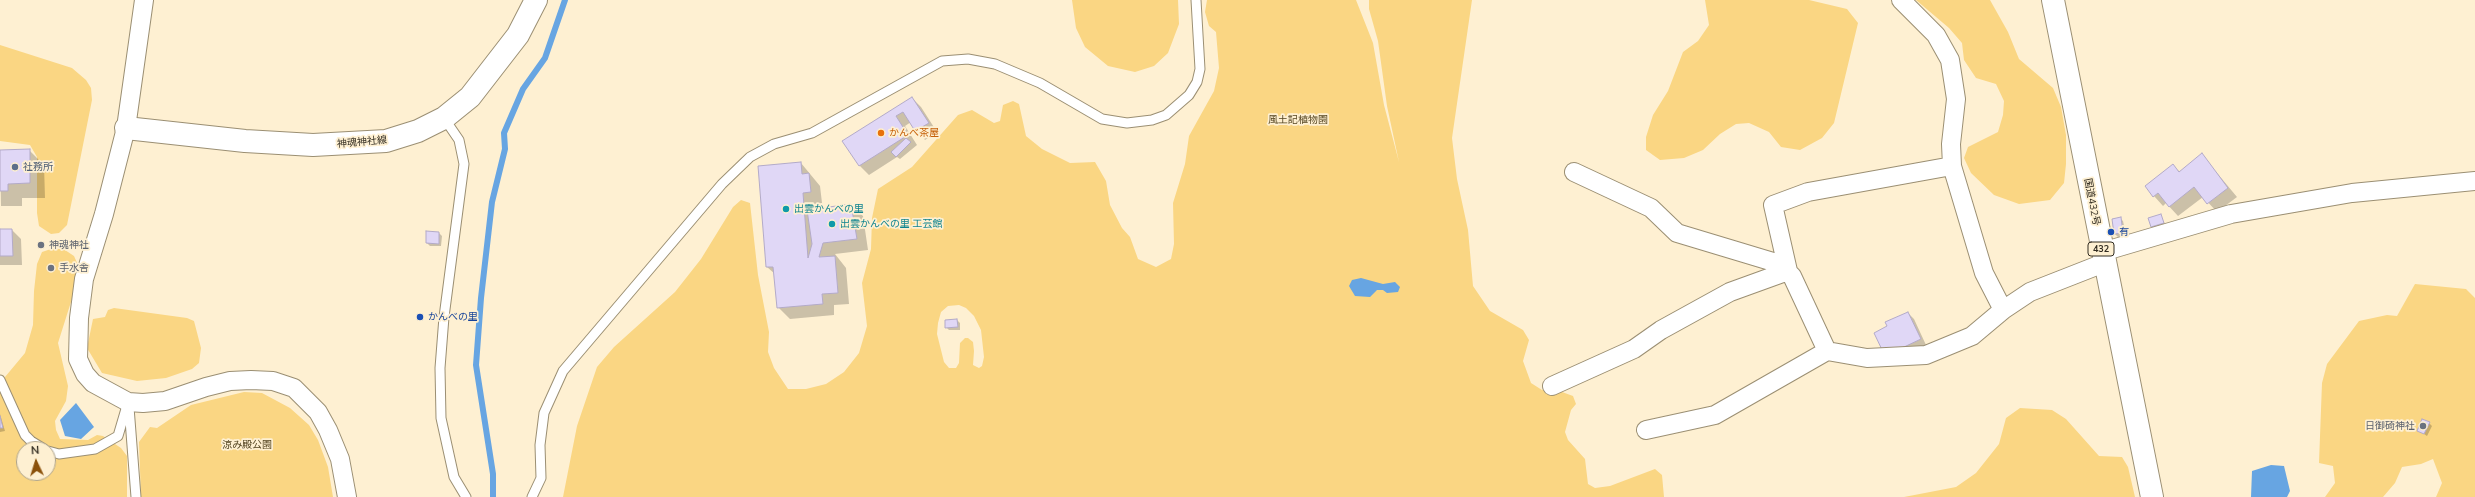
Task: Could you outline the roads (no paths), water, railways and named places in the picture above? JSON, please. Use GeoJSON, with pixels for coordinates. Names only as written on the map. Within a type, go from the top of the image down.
{"type":"FeatureCollection","features":[{"type":"Feature","properties":{"kind":"main road","name":"神魂神社線"},"geometry":{"type":"LineString","coordinates":[[126,128],[245,141],[312,146],[386,141],[418,131],[444,118],[470,97],[518,36],[536,0]]}},
{"type":"Feature","properties":{"kind":"main road","name":"国道432号"},"geometry":{"type":"LineString","coordinates":[[2053,0],[2103,258],[2152,497]]}},
{"type":"Feature","properties":{"kind":"street"},"geometry":{"type":"LineString","coordinates":[[144,0],[126,128],[104,214],[84,279],[78,340],[78,359],[85,374],[93,383],[105,391],[128,402],[165,402],[230,381],[273,381],[294,388],[318,412],[328,430],[340,459],[347,497]]}},
{"type":"Feature","properties":{"kind":"street"},"geometry":{"type":"LineString","coordinates":[[1901,0],[1936,35],[1950,60],[1956,99],[1951,144],[1952,166],[1984,273],[2003,310]]}},
{"type":"Feature","properties":{"kind":"street"},"geometry":{"type":"LineString","coordinates":[[1827,351],[1788,271],[1773,205],[1808,192],[1952,166]]}},
{"type":"Feature","properties":{"kind":"street"},"geometry":{"type":"LineString","coordinates":[[1574,172],[1650,208],[1677,233],[1780,264],[1788,271]]}},
{"type":"Feature","properties":{"kind":"street"},"geometry":{"type":"LineString","coordinates":[[1646,430],[1715,415],[1827,351],[1867,358],[1926,355],[1972,336],[2003,310],[2030,292],[2103,258],[2231,214],[2352,193],[2475,181]]}},
{"type":"Feature","properties":{"kind":"street"},"geometry":{"type":"LineString","coordinates":[[1552,386],[1634,349],[1661,330],[1730,292],[1788,271]]}},
{"type":"Feature","properties":{"kind":"lane"},"geometry":{"type":"LineString","coordinates":[[532,497],[541,478],[540,445],[544,413],[563,371],[722,184],[750,157],[774,144],[812,133],[942,61],[968,59],[995,64],[1040,83],[1102,119],[1127,123],[1152,120],[1166,115],[1189,95],[1197,82],[1200,69],[1196,0]]}},
{"type":"Feature","properties":{"kind":"lane"},"geometry":{"type":"LineString","coordinates":[[444,118],[459,140],[464,164],[444,317],[440,368],[441,418],[454,477],[466,497]]}},
{"type":"Feature","properties":{"kind":"lane"},"geometry":{"type":"LineString","coordinates":[[0,380],[25,434],[31,441]]}},
{"type":"Feature","properties":{"kind":"lane"},"geometry":{"type":"LineString","coordinates":[[56,453],[59,454],[95,448],[118,436],[128,402]]}},
{"type":"Feature","properties":{"kind":"lane"},"geometry":{"type":"LineString","coordinates":[[128,402],[136,497]]}},
{"type":"Feature","properties":{"kind":"water"},"geometry":{"type":"Polygon","coordinates":[[[1361,278],[1383,284],[1395,282],[1400,287],[1398,292],[1387,293],[1383,290],[1377,290],[1370,297],[1355,296],[1349,286],[1352,280],[1361,278]]]}},
{"type":"Feature","properties":{"kind":"water"},"geometry":{"type":"Polygon","coordinates":[[[76,403],[94,427],[81,439],[65,436],[60,420],[76,403]]]}},
{"type":"Feature","properties":{"kind":"water"},"geometry":{"type":"Polygon","coordinates":[[[2271,465],[2284,466],[2290,491],[2287,497],[2251,497],[2252,471],[2271,465]]]}},
{"type":"Feature","properties":{"kind":"waterway"},"geometry":{"type":"LineString","coordinates":[[493,497],[493,474],[476,365],[481,298],[492,202],[505,149],[504,133],[523,89],[545,58],[565,0]]}},
{"type":"Feature","properties":{"kind":"place","name":"かんべ茶屋"},"geometry":{"type":"Point","coordinates":[881,133]}},
{"type":"Feature","properties":{"kind":"place","name":"社務所"},"geometry":{"type":"Point","coordinates":[15,167]}},
{"type":"Feature","properties":{"kind":"place","name":"出雲かんべの里"},"geometry":{"type":"Point","coordinates":[786,209]}},
{"type":"Feature","properties":{"kind":"place","name":"出雲かんべの里 工芸館"},"geometry":{"type":"Point","coordinates":[832,224]}},
{"type":"Feature","properties":{"kind":"place","name":"有"},"geometry":{"type":"Point","coordinates":[2111,232]}},
{"type":"Feature","properties":{"kind":"place","name":"神魂神社"},"geometry":{"type":"Point","coordinates":[41,245]}},
{"type":"Feature","properties":{"kind":"place","name":"手水舎"},"geometry":{"type":"Point","coordinates":[51,268]}},
{"type":"Feature","properties":{"kind":"place","name":"かんべの里"},"geometry":{"type":"Point","coordinates":[420,317]}},
{"type":"Feature","properties":{"kind":"place","name":"日御碕神社"},"geometry":{"type":"Point","coordinates":[2423,426]}},
{"type":"Feature","properties":{"kind":"park label","name":"風土記植物園"},"geometry":{"type":"Point","coordinates":[1298,120]}},
{"type":"Feature","properties":{"kind":"park label","name":"涼み殿公園"},"geometry":{"type":"Point","coordinates":[247,445]}}]}
